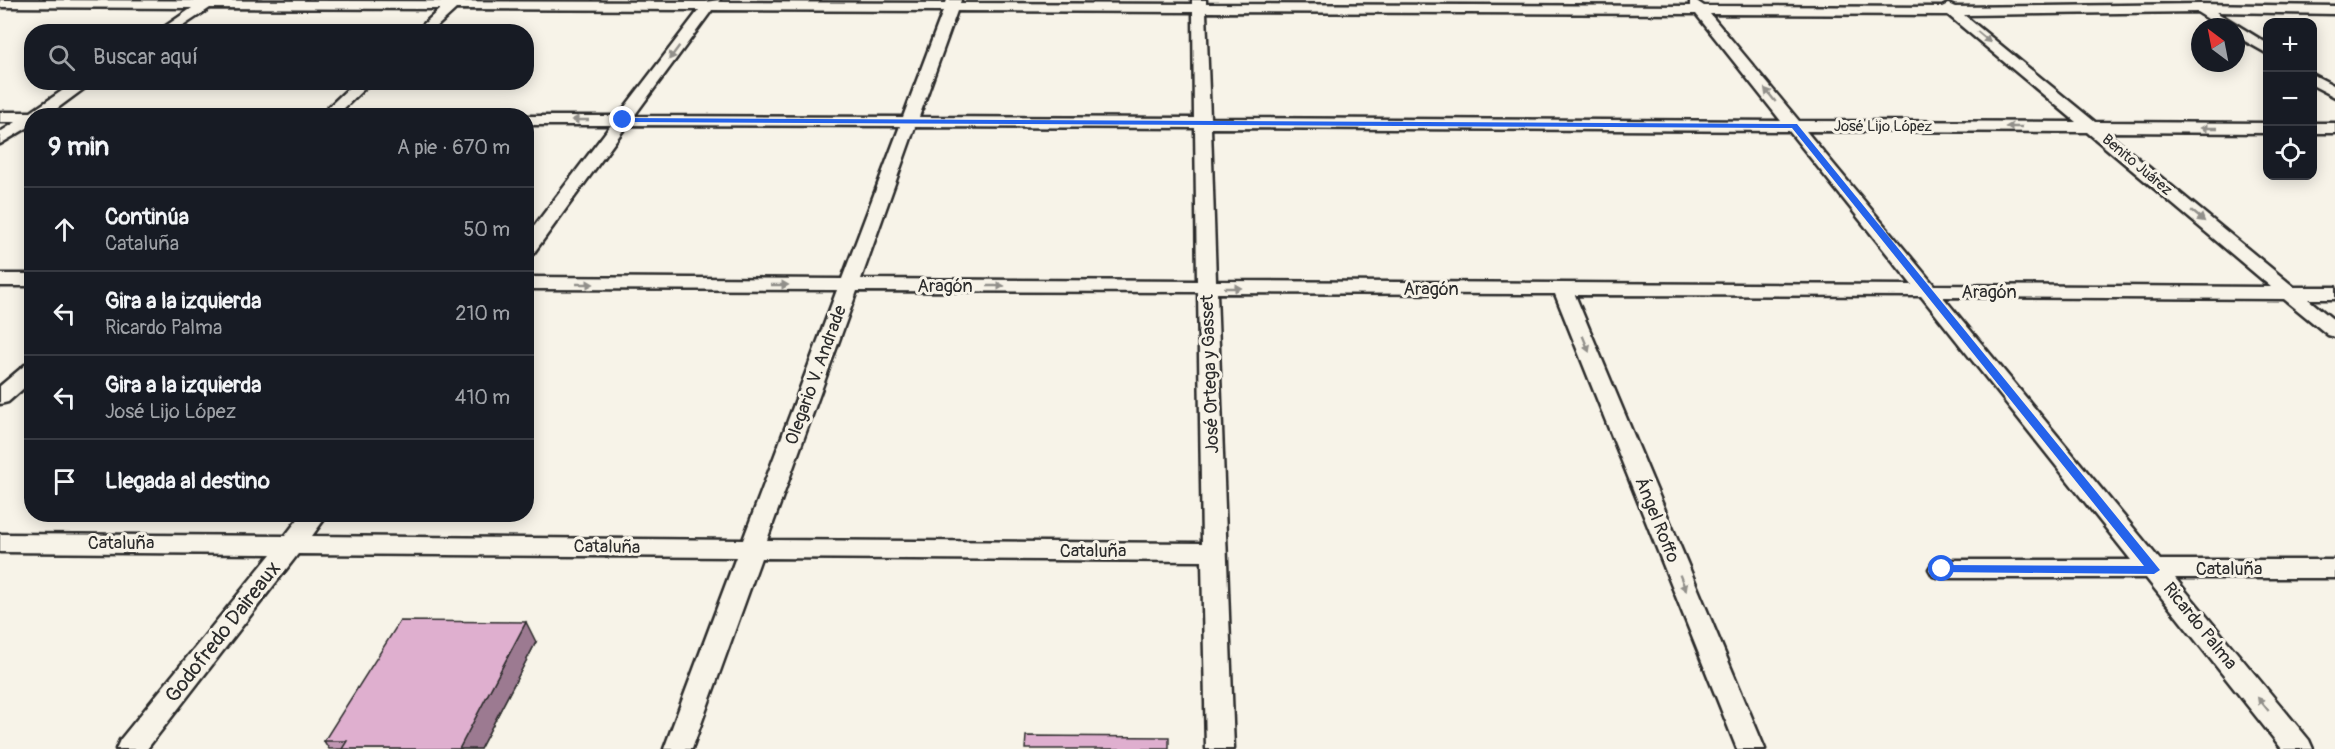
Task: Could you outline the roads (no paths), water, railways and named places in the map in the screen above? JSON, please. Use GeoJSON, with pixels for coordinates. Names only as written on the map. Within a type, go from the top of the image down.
{"type":"FeatureCollection","features":[{"type":"Feature","properties":{"kind":"street"},"geometry":{"type":"LineString","coordinates":[[2187,0],[2215,18]]}},
{"type":"Feature","properties":{"kind":"street"},"geometry":{"type":"LineString","coordinates":[[176,24],[209,2]]}},
{"type":"Feature","properties":{"kind":"street"},"geometry":{"type":"LineString","coordinates":[[431,24],[456,2]]}},
{"type":"Feature","properties":{"kind":"street"},"geometry":{"type":"LineString","coordinates":[[0,3],[1945,5],[2335,10]]}},
{"type":"Feature","properties":{"kind":"street"},"geometry":{"type":"LineString","coordinates":[[534,239],[711,3]]}},
{"type":"Feature","properties":{"kind":"street","name":"Olegario V. Andrade"},"geometry":{"type":"LineString","coordinates":[[678,749],[953,3]]}},
{"type":"Feature","properties":{"kind":"street","name":"José Ortega y Gasset"},"geometry":{"type":"LineString","coordinates":[[1200,4],[1220,749]]}},
{"type":"Feature","properties":{"kind":"street","name":"Ricardo Palma"},"geometry":{"type":"LineString","coordinates":[[1696,5],[2299,749]]}},
{"type":"Feature","properties":{"kind":"street","name":"Benito Juárez"},"geometry":{"type":"LineString","coordinates":[[1945,5],[2335,331]]}},
{"type":"Feature","properties":{"kind":"street"},"geometry":{"type":"LineString","coordinates":[[2245,36],[2263,47]]}},
{"type":"Feature","properties":{"kind":"street"},"geometry":{"type":"LineString","coordinates":[[2317,81],[2335,92]]}},
{"type":"Feature","properties":{"kind":"street"},"geometry":{"type":"LineString","coordinates":[[48,108],[74,90]]}},
{"type":"Feature","properties":{"kind":"street"},"geometry":{"type":"LineString","coordinates":[[335,108],[355,90]]}},
{"type":"Feature","properties":{"kind":"street"},"geometry":{"type":"LineString","coordinates":[[0,117],[24,118]]}},
{"type":"Feature","properties":{"kind":"street","name":"José Lijo López"},"geometry":{"type":"LineString","coordinates":[[534,120],[2263,128]]}},
{"type":"Feature","properties":{"kind":"street"},"geometry":{"type":"LineString","coordinates":[[0,139],[24,123]]}},
{"type":"Feature","properties":{"kind":"street"},"geometry":{"type":"LineString","coordinates":[[2317,128],[2335,128]]}},
{"type":"Feature","properties":{"kind":"street"},"geometry":{"type":"LineString","coordinates":[[0,280],[24,280]]}},
{"type":"Feature","properties":{"kind":"street","name":"Aragón"},"geometry":{"type":"LineString","coordinates":[[534,283],[1929,292],[2335,292]]}},
{"type":"Feature","properties":{"kind":"street","name":"Ángel Roffo"},"geometry":{"type":"LineString","coordinates":[[1563,290],[1752,749]]}},
{"type":"Feature","properties":{"kind":"street"},"geometry":{"type":"LineString","coordinates":[[0,397],[24,377]]}},
{"type":"Feature","properties":{"kind":"street","name":"Godofredo Daireaux"},"geometry":{"type":"LineString","coordinates":[[130,749],[310,522]]}},
{"type":"Feature","properties":{"kind":"street","name":"Cataluña"},"geometry":{"type":"LineString","coordinates":[[0,543],[1215,552]]}},
{"type":"Feature","properties":{"kind":"street","name":"Cataluña"},"geometry":{"type":"LineString","coordinates":[[1942,569],[2335,569]]}}]}
